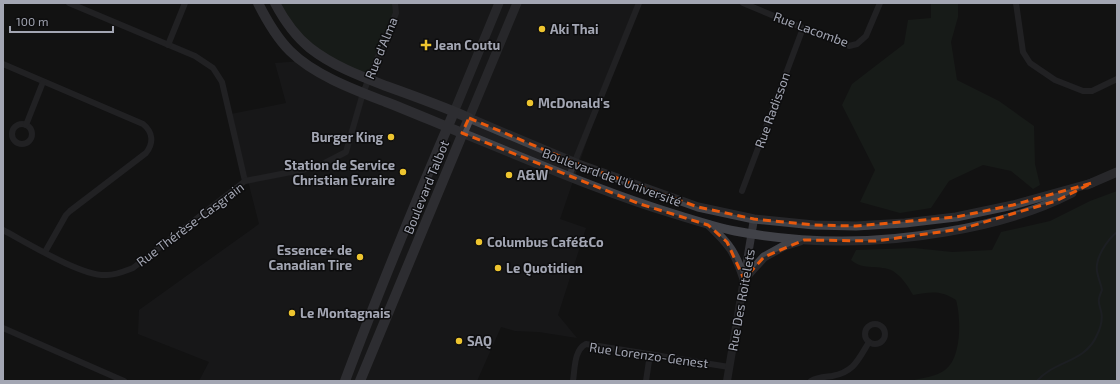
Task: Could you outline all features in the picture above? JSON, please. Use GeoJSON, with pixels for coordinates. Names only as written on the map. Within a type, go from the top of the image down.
{"type":"FeatureCollection","features":[{"type":"Feature","properties":{"kind":"main road","name":"Boulevard de l'Université"},"geometry":{"type":"LineString","coordinates":[[258,3],[271,27],[291,51],[303,61],[340,83],[640,204],[708,224],[752,234],[804,240],[876,241],[918,237],[961,230],[1012,217],[1056,201],[1117,172]]}},
{"type":"Feature","properties":{"kind":"main road","name":"Boulevard de l'Université"},"geometry":{"type":"LineString","coordinates":[[275,3],[289,26],[310,48],[329,61],[369,80],[469,118],[575,163],[698,207],[754,219],[814,225],[856,226],[905,223],[956,217],[1013,205],[1092,183]]}},
{"type":"Feature","properties":{"kind":"main road","name":"Boulevard Talbot"},"geometry":{"type":"LineString","coordinates":[[345,381],[431,164],[499,3]]}},
{"type":"Feature","properties":{"kind":"main road","name":"Boulevard Talbot"},"geometry":{"type":"LineString","coordinates":[[360,381],[517,3]]}},
{"type":"Feature","properties":{"kind":"main road"},"geometry":{"type":"LineString","coordinates":[[708,224],[727,242],[737,259],[744,279],[764,257],[784,246],[804,240]]}},
{"type":"Feature","properties":{"kind":"street"},"geometry":{"type":"LineString","coordinates":[[69,3],[195,56],[213,68],[222,82],[245,181]]}},
{"type":"Feature","properties":{"kind":"street"},"geometry":{"type":"LineString","coordinates":[[168,45],[185,3]]}},
{"type":"Feature","properties":{"kind":"street","name":"Rue d'Alma"},"geometry":{"type":"LineString","coordinates":[[363,93],[396,13],[395,3]]}},
{"type":"Feature","properties":{"kind":"street"},"geometry":{"type":"LineString","coordinates":[[569,176],[639,3]]}},
{"type":"Feature","properties":{"kind":"street","name":"Rue Lacombe"},"geometry":{"type":"LineString","coordinates":[[743,3],[849,46],[857,44],[866,36],[880,3]]}},
{"type":"Feature","properties":{"kind":"street"},"geometry":{"type":"LineString","coordinates":[[1016,3],[1023,52],[1030,63],[1055,80],[1083,91],[1092,91],[1117,78]]}},
{"type":"Feature","properties":{"kind":"street","name":"Rue Radisson"},"geometry":{"type":"LineString","coordinates":[[742,191],[803,28]]}},
{"type":"Feature","properties":{"kind":"street"},"geometry":{"type":"LineString","coordinates":[[3,64],[143,124],[148,128],[152,141],[151,147],[146,153],[66,215],[45,252]]}},
{"type":"Feature","properties":{"kind":"street"},"geometry":{"type":"LineString","coordinates":[[26,125],[43,82]]}},
{"type":"Feature","properties":{"kind":"street","name":"Rue Thérèse-Casgrain"},"geometry":{"type":"LineString","coordinates":[[3,230],[86,272],[106,276],[133,268],[245,181],[317,167],[346,152],[363,93]]}},
{"type":"Feature","properties":{"kind":"street","name":"Rue Des Roitelets"},"geometry":{"type":"LineString","coordinates":[[727,381],[754,219]]}},
{"type":"Feature","properties":{"kind":"street"},"geometry":{"type":"LineString","coordinates":[[3,328],[124,381]]}},
{"type":"Feature","properties":{"kind":"street"},"geometry":{"type":"LineString","coordinates":[[811,381],[816,378],[840,374],[852,368],[869,342]]}},
{"type":"Feature","properties":{"kind":"street","name":"Rue Lorenzo-Genest"},"geometry":{"type":"LineString","coordinates":[[573,381],[578,351],[586,344],[729,367]]}},
{"type":"Feature","properties":{"kind":"street"},"geometry":{"type":"LineString","coordinates":[[646,381],[650,354]]}},
{"type":"Feature","properties":{"kind":"highlighted area"},"geometry":{"type":"Polygon","coordinates":[[[469,118],[578,164],[698,207],[754,219],[814,225],[856,226],[956,217],[1013,205],[1092,183],[1056,201],[961,229],[876,241],[804,240],[764,257],[744,279],[727,242],[708,225],[640,204],[462,133],[469,118]]]}},
{"type":"Feature","properties":{"kind":"shaded area"},"geometry":{"type":"Polygon","coordinates":[[[275,3],[395,3],[396,13],[369,80],[310,48],[275,3]]]}},
{"type":"Feature","properties":{"kind":"shaded area"},"geometry":{"type":"Polygon","coordinates":[[[395,3],[639,3],[604,91],[560,219],[586,228],[558,315],[577,338],[539,332],[515,331],[501,327],[477,381],[199,381],[209,362],[138,334],[139,310],[259,224],[231,114],[286,103],[275,63],[303,61],[363,93],[395,3]]]}},
{"type":"Feature","properties":{"kind":"shaded area"},"geometry":{"type":"Polygon","coordinates":[[[931,3],[958,3],[958,17],[951,42],[957,80],[999,101],[1034,126],[1035,164],[1040,185],[1033,189],[1011,171],[983,165],[949,181],[931,208],[900,213],[860,202],[875,170],[842,105],[852,84],[904,44],[908,20],[931,18],[931,3]]]}},
{"type":"Feature","properties":{"kind":"shaded area"},"geometry":{"type":"Polygon","coordinates":[[[1117,191],[1117,381],[910,381],[937,374],[945,370],[951,364],[955,356],[959,337],[959,316],[956,300],[940,293],[913,295],[899,276],[893,271],[861,265],[851,260],[856,250],[914,248],[952,252],[992,250],[1001,232],[1050,221],[1090,201],[1117,191]]]}},
{"type":"Feature","properties":{"kind":"waterway"},"geometry":{"type":"LineString","coordinates":[[1037,381],[1044,374],[1085,351],[1092,344],[1097,335],[1101,326],[1102,317],[1099,303],[1099,297],[1102,290],[1097,266],[1102,250],[1117,232]]}},
{"type":"Feature","properties":{"kind":"place","name":"Aki Thai"},"geometry":{"type":"Point","coordinates":[542,29]}},
{"type":"Feature","properties":{"kind":"place","name":"Jean Coutu"},"geometry":{"type":"Point","coordinates":[426,45]}},
{"type":"Feature","properties":{"kind":"place","name":"McDonald's"},"geometry":{"type":"Point","coordinates":[530,103]}},
{"type":"Feature","properties":{"kind":"place","name":"Burger King"},"geometry":{"type":"Point","coordinates":[391,137]}},
{"type":"Feature","properties":{"kind":"place","name":"Station de Service Christian Evraire"},"geometry":{"type":"Point","coordinates":[403,172]}},
{"type":"Feature","properties":{"kind":"place","name":"A&W"},"geometry":{"type":"Point","coordinates":[509,175]}},
{"type":"Feature","properties":{"kind":"place","name":"Columbus Café&Co"},"geometry":{"type":"Point","coordinates":[479,242]}},
{"type":"Feature","properties":{"kind":"place","name":"Essence+ de Canadian Tire"},"geometry":{"type":"Point","coordinates":[360,257]}},
{"type":"Feature","properties":{"kind":"place","name":"Le Quotidien"},"geometry":{"type":"Point","coordinates":[498,268]}},
{"type":"Feature","properties":{"kind":"place","name":"Le Montagnais"},"geometry":{"type":"Point","coordinates":[292,313]}},
{"type":"Feature","properties":{"kind":"place","name":"SAQ"},"geometry":{"type":"Point","coordinates":[459,341]}}]}
